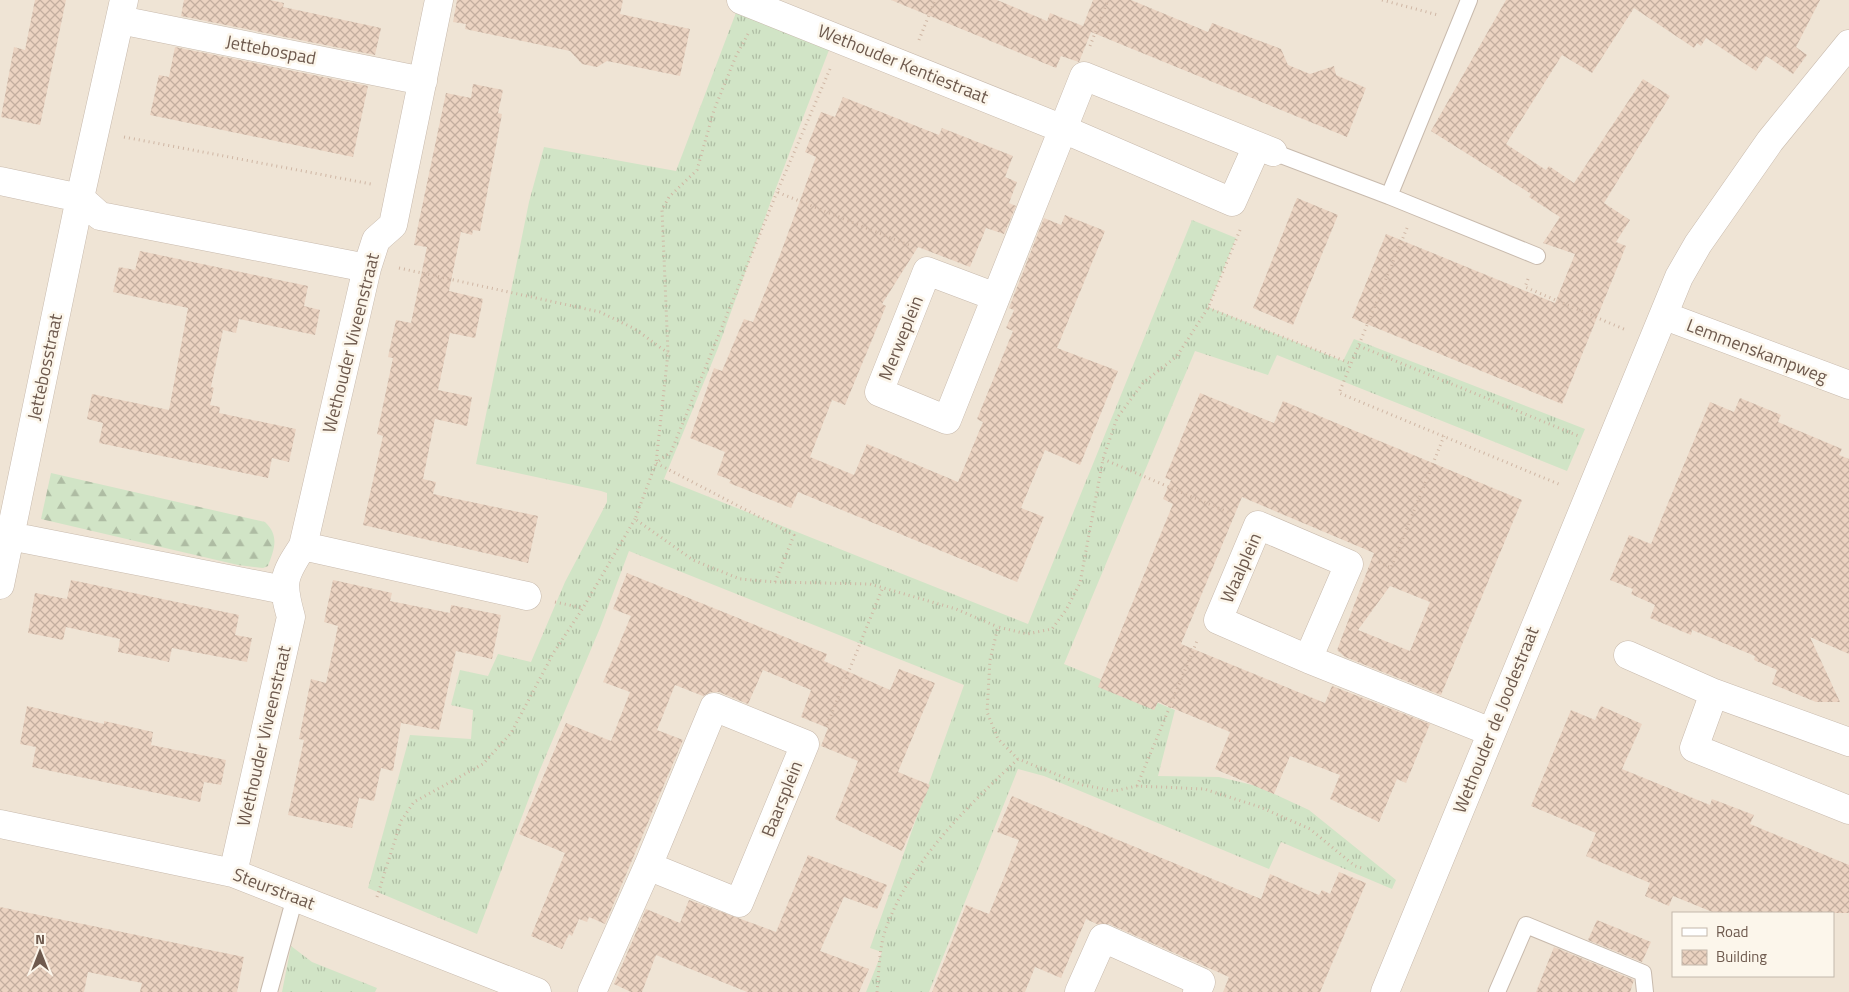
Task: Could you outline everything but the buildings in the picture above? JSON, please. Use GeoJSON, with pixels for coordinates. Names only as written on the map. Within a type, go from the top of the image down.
{"type":"FeatureCollection","features":[{"type":"Feature","properties":{"kind":"street","name":"Wethouder Viveenstraat"},"geometry":{"type":"LineString","coordinates":[[233,873],[291,617],[284,590],[288,569],[303,546],[368,265],[376,240],[393,224],[439,0]]}},
{"type":"Feature","properties":{"kind":"street","name":"Wethouder Kentiestraat"},"geometry":{"type":"LineString","coordinates":[[752,4],[1063,129],[1232,202],[1265,149]]}},
{"type":"Feature","properties":{"kind":"street","name":"Jettebospad"},"geometry":{"type":"LineString","coordinates":[[122,10],[423,81]]}},
{"type":"Feature","properties":{"kind":"street","name":"Jettebosstraat"},"geometry":{"type":"LineString","coordinates":[[0,585],[94,131],[122,10]]}},
{"type":"Feature","properties":{"kind":"street","name":"Wethouder de Joodestraat"},"geometry":{"type":"LineString","coordinates":[[1385,992],[1491,732],[1665,316],[1679,277],[1698,244],[1770,141],[1849,44]]}},
{"type":"Feature","properties":{"kind":"street"},"geometry":{"type":"LineString","coordinates":[[1063,129],[1084,76],[1265,149]]}},
{"type":"Feature","properties":{"kind":"street","name":"Merweplein"},"geometry":{"type":"LineString","coordinates":[[927,271],[878,392],[946,420],[1063,129]]}},
{"type":"Feature","properties":{"kind":"street"},"geometry":{"type":"LineString","coordinates":[[0,181],[80,198],[100,216],[368,265]]}},
{"type":"Feature","properties":{"kind":"street"},"geometry":{"type":"LineString","coordinates":[[927,271],[996,297]]}},
{"type":"Feature","properties":{"kind":"street","name":"Lemmenskampweg"},"geometry":{"type":"LineString","coordinates":[[1665,316],[1849,385]]}},
{"type":"Feature","properties":{"kind":"street","name":"Waalplein"},"geometry":{"type":"LineString","coordinates":[[1349,564],[1258,525],[1218,620],[1308,659],[1491,732]]}},
{"type":"Feature","properties":{"kind":"street"},"geometry":{"type":"LineString","coordinates":[[10,536],[284,590]]}},
{"type":"Feature","properties":{"kind":"street"},"geometry":{"type":"LineString","coordinates":[[303,546],[527,596]]}},
{"type":"Feature","properties":{"kind":"street"},"geometry":{"type":"LineString","coordinates":[[1308,659],[1349,564]]}},
{"type":"Feature","properties":{"kind":"street"},"geometry":{"type":"LineString","coordinates":[[1628,655],[1714,693],[1849,742]]}},
{"type":"Feature","properties":{"kind":"street"},"geometry":{"type":"LineString","coordinates":[[1714,693],[1694,748],[1849,810]]}},
{"type":"Feature","properties":{"kind":"street","name":"Baarsplein"},"geometry":{"type":"LineString","coordinates":[[592,992],[648,866],[714,706],[805,744],[739,903],[648,866]]}},
{"type":"Feature","properties":{"kind":"street","name":"Steurstraat"},"geometry":{"type":"LineString","coordinates":[[0,824],[233,873],[537,992]]}},
{"type":"Feature","properties":{"kind":"street"},"geometry":{"type":"LineString","coordinates":[[1078,992],[1103,938],[1201,982],[1197,992]]}},
{"type":"Feature","properties":{"kind":"lane"},"geometry":{"type":"LineString","coordinates":[[1388,196],[1469,0]]}},
{"type":"Feature","properties":{"kind":"lane"},"geometry":{"type":"LineString","coordinates":[[1265,149],[1537,256]]}},
{"type":"Feature","properties":{"kind":"lane"},"geometry":{"type":"LineString","coordinates":[[269,992],[295,897]]}},
{"type":"Feature","properties":{"kind":"lane"},"geometry":{"type":"LineString","coordinates":[[1497,992],[1526,925],[1643,973],[1645,992]]}},
{"type":"Feature","properties":{"kind":"path"},"geometry":{"type":"LineString","coordinates":[[908,66],[935,0]]}},
{"type":"Feature","properties":{"kind":"path"},"geometry":{"type":"LineString","coordinates":[[1084,76],[1081,69],[1108,0]]}},
{"type":"Feature","properties":{"kind":"path"},"geometry":{"type":"LineString","coordinates":[[1382,0],[1460,21]]}},
{"type":"Feature","properties":{"kind":"path"},"geometry":{"type":"LineString","coordinates":[[368,926],[401,821],[414,802],[483,764],[511,733],[554,652],[583,608],[635,518],[656,463],[668,353],[662,210],[669,197],[697,170],[714,110],[736,56],[752,4]]}},
{"type":"Feature","properties":{"kind":"path"},"geometry":{"type":"LineString","coordinates":[[656,463],[671,452],[777,192],[842,39]]}},
{"type":"Feature","properties":{"kind":"path"},"geometry":{"type":"LineString","coordinates":[[94,131],[401,190]]}},
{"type":"Feature","properties":{"kind":"path"},"geometry":{"type":"LineString","coordinates":[[777,192],[916,248],[927,271]]}},
{"type":"Feature","properties":{"kind":"path"},"geometry":{"type":"LineString","coordinates":[[1416,207],[1339,393],[1590,496]]}},
{"type":"Feature","properties":{"kind":"path"},"geometry":{"type":"LineString","coordinates":[[635,518],[693,560],[740,579],[775,582],[870,584],[956,608],[998,627],[1027,634],[1052,629],[1066,610],[1080,583],[1103,459],[1117,418],[1143,383],[1177,356],[1208,308],[1242,225]]}},
{"type":"Feature","properties":{"kind":"path"},"geometry":{"type":"LineString","coordinates":[[1537,256],[1525,287],[1654,342]]}},
{"type":"Feature","properties":{"kind":"path"},"geometry":{"type":"LineString","coordinates":[[368,265],[600,312],[635,330],[668,353]]}},
{"type":"Feature","properties":{"kind":"path"},"geometry":{"type":"LineString","coordinates":[[1208,308],[1352,364]]}},
{"type":"Feature","properties":{"kind":"path"},"geometry":{"type":"LineString","coordinates":[[1359,346],[1609,448]]}},
{"type":"Feature","properties":{"kind":"path"},"geometry":{"type":"LineString","coordinates":[[1349,564],[1364,556],[1391,568],[1444,436]]}},
{"type":"Feature","properties":{"kind":"path"},"geometry":{"type":"LineString","coordinates":[[1103,459],[1258,525]]}},
{"type":"Feature","properties":{"kind":"path"},"geometry":{"type":"LineString","coordinates":[[656,463],[794,535],[775,582]]}},
{"type":"Feature","properties":{"kind":"path"},"geometry":{"type":"LineString","coordinates":[[805,744],[817,749],[883,587]]}},
{"type":"Feature","properties":{"kind":"path"},"geometry":{"type":"LineString","coordinates":[[1137,786],[1204,624],[1218,620]]}},
{"type":"Feature","properties":{"kind":"path"},"geometry":{"type":"LineString","coordinates":[[998,627],[990,660],[987,712],[998,739],[1018,759],[1083,785],[1114,791],[1137,786],[1204,788],[1260,807],[1310,829],[1355,866],[1365,870]]}},
{"type":"Feature","properties":{"kind":"path"},"geometry":{"type":"LineString","coordinates":[[877,992],[884,932],[905,889],[926,856],[985,790],[1018,759]]}},
{"type":"Feature","properties":{"kind":"shaded area"},"geometry":{"type":"Polygon","coordinates":[[[0,0],[1849,0],[1849,992],[0,992],[0,0]]]}},
{"type":"Feature","properties":{"kind":"green space"},"geometry":{"type":"Polygon","coordinates":[[[737,10],[829,50],[771,201],[718,348],[664,479],[1028,624],[1192,220],[1236,238],[1208,307],[1343,361],[1354,339],[1585,429],[1567,471],[1277,355],[1268,375],[1195,351],[1064,664],[1175,710],[1158,776],[1219,777],[1257,786],[1309,810],[1396,880],[1392,889],[1281,842],[1269,869],[1044,776],[1018,769],[929,992],[866,992],[882,952],[870,948],[964,685],[629,551],[600,628],[539,772],[477,934],[368,888],[410,735],[471,739],[473,710],[451,705],[460,670],[488,676],[498,654],[531,662],[565,582],[607,502],[607,493],[601,491],[476,464],[529,202],[544,147],[676,171],[737,10]]]}},
{"type":"Feature","properties":{"kind":"green space"},"geometry":{"type":"Polygon","coordinates":[[[51,473],[265,522],[270,527],[274,538],[274,549],[268,566],[263,568],[238,565],[41,519],[51,473]]]}},
{"type":"Feature","properties":{"kind":"green space"},"geometry":{"type":"Polygon","coordinates":[[[291,946],[312,962],[377,988],[375,992],[282,992],[291,946]]]}}]}
